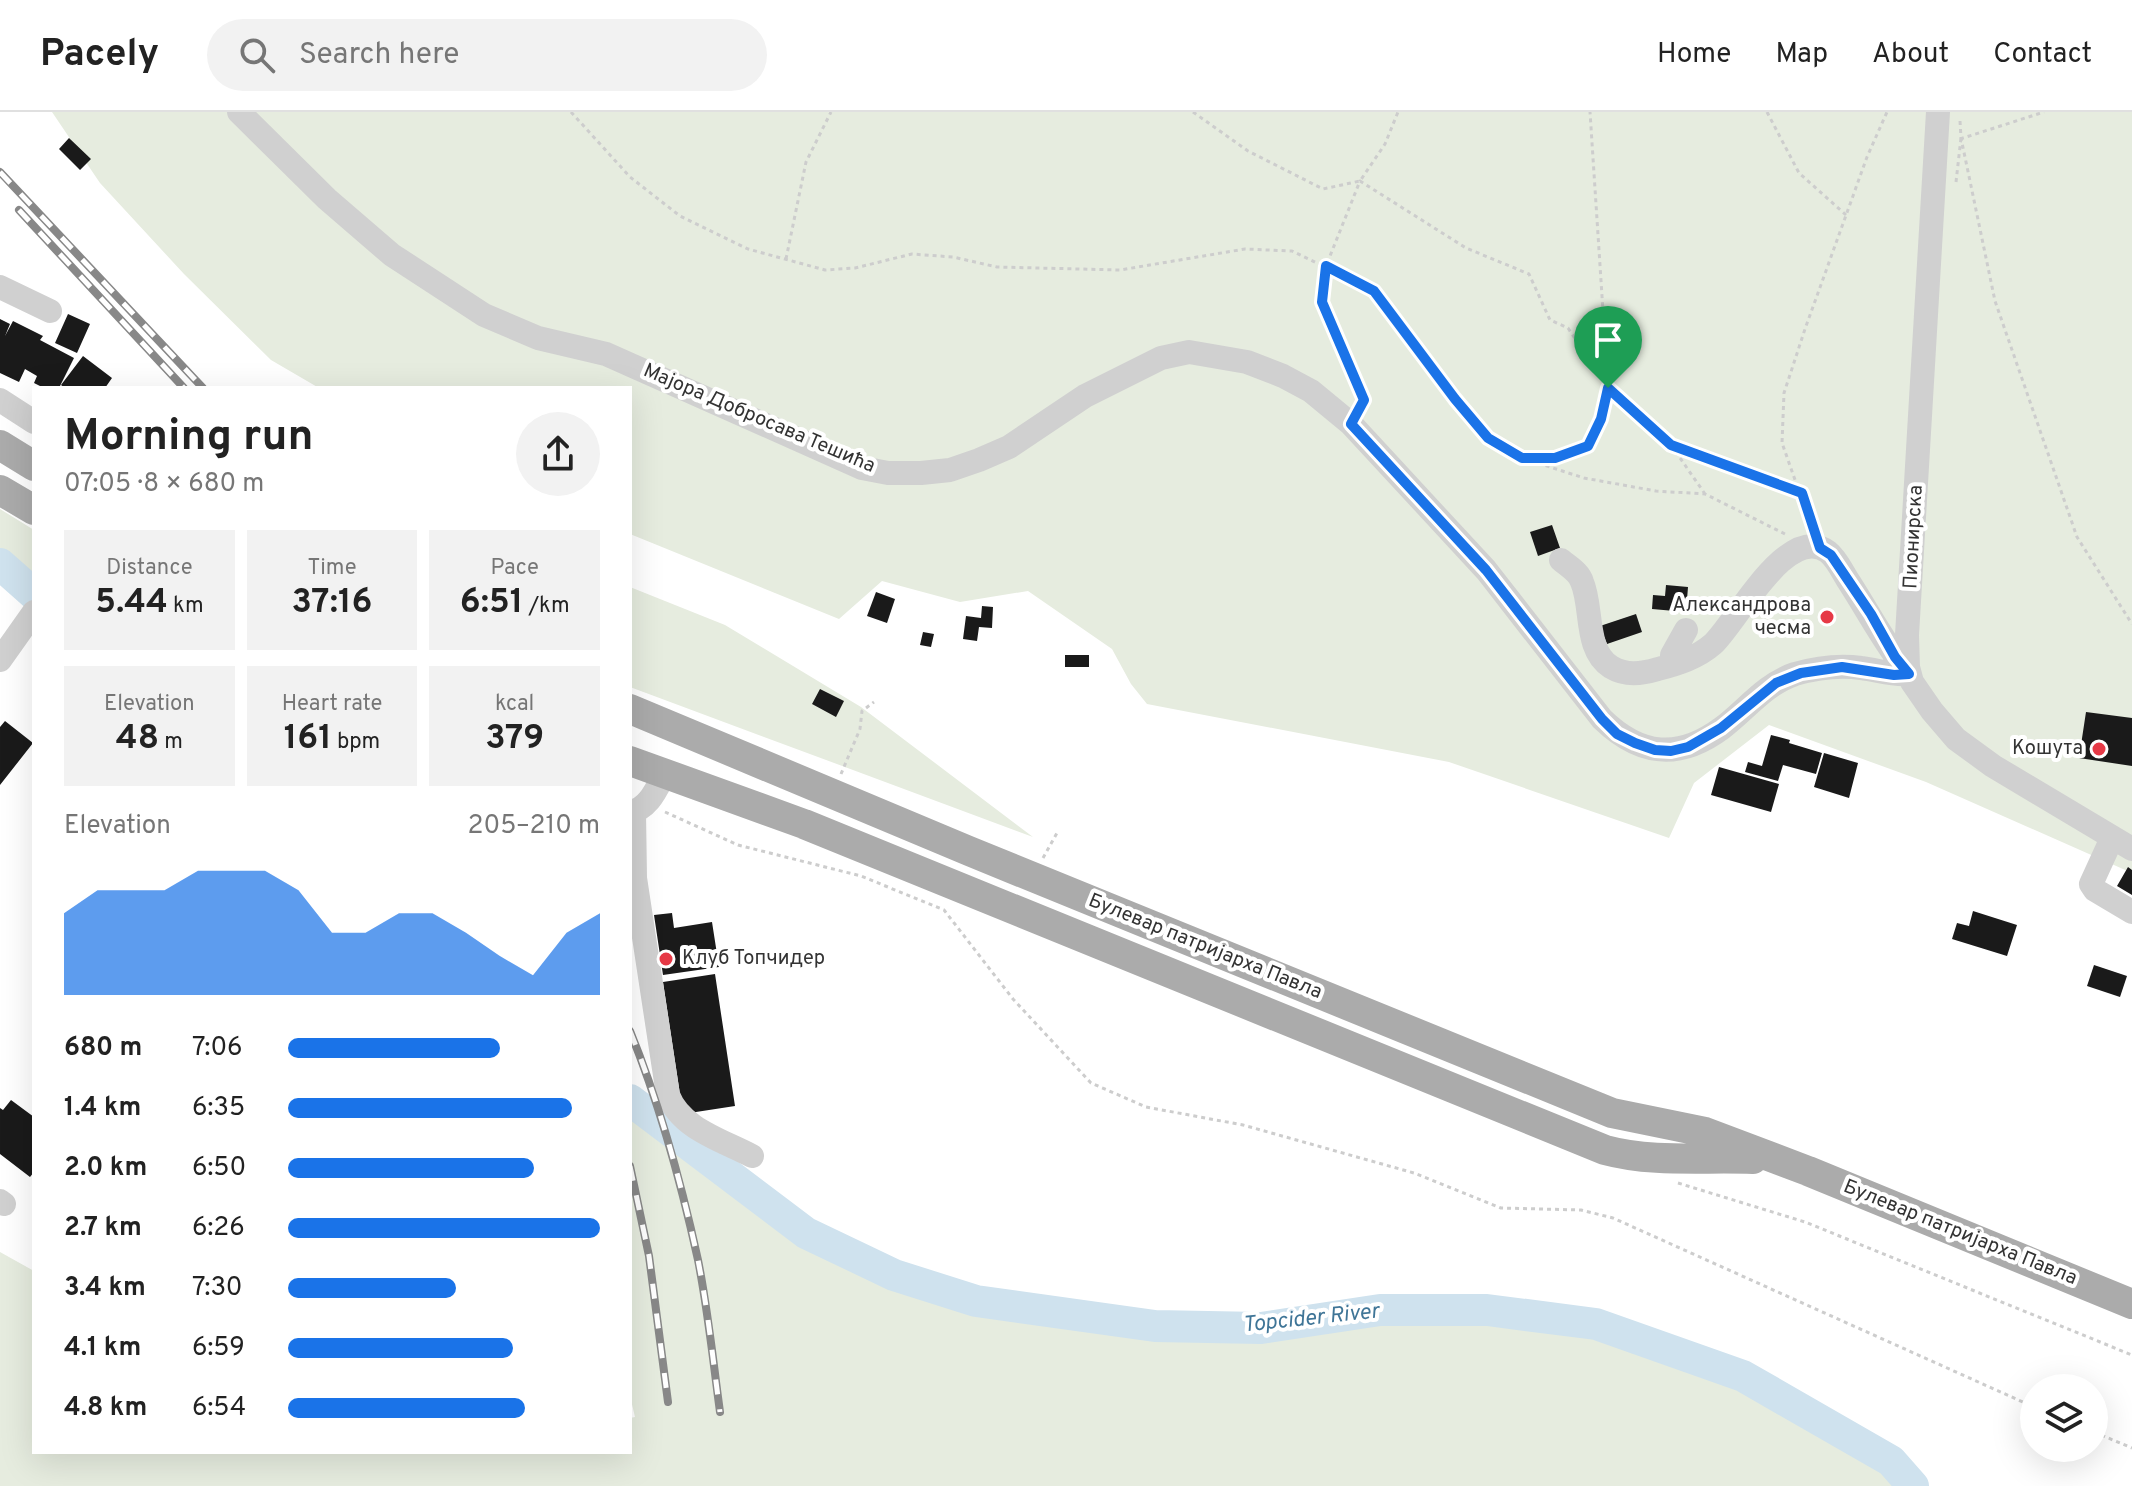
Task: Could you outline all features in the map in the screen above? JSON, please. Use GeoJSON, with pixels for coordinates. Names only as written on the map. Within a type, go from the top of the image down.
{"type":"FeatureCollection","features":[{"type":"Feature","properties":{"kind":"main road"},"geometry":{"type":"LineString","coordinates":[[0,445],[32,465]]}},
{"type":"Feature","properties":{"kind":"main road"},"geometry":{"type":"LineString","coordinates":[[0,490],[32,509]]}},
{"type":"Feature","properties":{"kind":"main road","name":"Булевар патријарха Павла"},"geometry":{"type":"LineString","coordinates":[[632,710],[1612,1113],[1688,1127],[1787,1163],[2132,1304]]}},
{"type":"Feature","properties":{"kind":"main road","name":"Булевар патријарха Павла"},"geometry":{"type":"LineString","coordinates":[[632,762],[804,824],[1605,1150],[1658,1158],[1735,1158],[1787,1163]]}},
{"type":"Feature","properties":{"kind":"street","name":"Мајора Добросава Тешића"},"geometry":{"type":"LineString","coordinates":[[239,112],[368,235],[418,274],[484,315],[538,338],[606,354],[862,468],[888,473],[921,473],[950,470],[979,460],[1009,447],[1085,396],[1161,358],[1189,352],[1247,362],[1283,376],[1311,391],[1351,424],[1486,570],[1602,719],[1617,734],[1655,750],[1671,751],[1688,747],[1721,728],[1776,683],[1801,673],[1842,667],[1894,675],[1909,674]]}},
{"type":"Feature","properties":{"kind":"street","name":"Пионирска"},"geometry":{"type":"LineString","coordinates":[[1938,112],[1907,635],[1909,674],[1917,691],[1956,739],[2122,843]]}},
{"type":"Feature","properties":{"kind":"street"},"geometry":{"type":"LineString","coordinates":[[0,287],[50,311]]}},
{"type":"Feature","properties":{"kind":"street"},"geometry":{"type":"LineString","coordinates":[[0,400],[32,421]]}},
{"type":"Feature","properties":{"kind":"street"},"geometry":{"type":"LineString","coordinates":[[1561,560],[1578,574],[1584,584],[1596,648],[1607,665],[1631,674],[1694,657],[1715,642],[1786,555],[1797,550],[1820,548],[1831,555],[1909,674]]}},
{"type":"Feature","properties":{"kind":"street"},"geometry":{"type":"LineString","coordinates":[[0,660],[32,616]]}},
{"type":"Feature","properties":{"kind":"street"},"geometry":{"type":"LineString","coordinates":[[1672,665],[1672,655],[1686,630]]}},
{"type":"Feature","properties":{"kind":"street"},"geometry":{"type":"LineString","coordinates":[[664,775],[637,809],[635,878],[668,1095],[672,1106],[685,1121],[752,1156]]}},
{"type":"Feature","properties":{"kind":"street"},"geometry":{"type":"LineString","coordinates":[[2122,843],[2091,884],[2095,890],[2132,912]]}},
{"type":"Feature","properties":{"kind":"path"},"geometry":{"type":"LineString","coordinates":[[571,112],[630,177],[680,216],[748,249],[825,270],[855,268],[912,254],[953,257],[997,267],[1120,270],[1245,249],[1292,251],[1374,291],[1488,438],[1522,458],[1584,478],[1656,491],[1705,494],[1761,524],[1820,548]]}},
{"type":"Feature","properties":{"kind":"path"},"geometry":{"type":"LineString","coordinates":[[786,259],[806,162],[831,112]]}},
{"type":"Feature","properties":{"kind":"path"},"geometry":{"type":"LineString","coordinates":[[1193,112],[1248,151],[1323,189],[1360,181],[1466,248],[1529,274],[1550,320],[1568,328],[1608,388],[1671,445],[1705,494]]}},
{"type":"Feature","properties":{"kind":"path"},"geometry":{"type":"LineString","coordinates":[[1351,424],[1364,400],[1322,302],[1326,266],[1360,181],[1385,144],[1398,112]]}},
{"type":"Feature","properties":{"kind":"path"},"geometry":{"type":"LineString","coordinates":[[1522,458],[1555,458],[1588,446],[1601,419],[1608,388],[1590,112]]}},
{"type":"Feature","properties":{"kind":"path"},"geometry":{"type":"LineString","coordinates":[[1767,112],[1799,173],[1846,215]]}},
{"type":"Feature","properties":{"kind":"path"},"geometry":{"type":"LineString","coordinates":[[1820,548],[1782,443],[1784,393],[1846,215],[1887,112]]}},
{"type":"Feature","properties":{"kind":"path"},"geometry":{"type":"LineString","coordinates":[[1959,112],[1961,138],[1995,301],[2077,537],[2132,624]]}},
{"type":"Feature","properties":{"kind":"path"},"geometry":{"type":"LineString","coordinates":[[1936,148],[2044,112]]}},
{"type":"Feature","properties":{"kind":"path"},"geometry":{"type":"LineString","coordinates":[[1956,181],[1961,138]]}},
{"type":"Feature","properties":{"kind":"path"},"geometry":{"type":"LineString","coordinates":[[1671,445],[1802,493]]}},
{"type":"Feature","properties":{"kind":"path"},"geometry":{"type":"LineString","coordinates":[[836,784],[860,729],[862,711],[874,702]]}},
{"type":"Feature","properties":{"kind":"path"},"geometry":{"type":"LineString","coordinates":[[637,809],[738,845],[861,876],[944,910],[1013,999],[1091,1083],[1146,1107],[1243,1125],[1414,1173],[1501,1208],[1581,1210],[1613,1218],[2020,1401]]}},
{"type":"Feature","properties":{"kind":"path"},"geometry":{"type":"LineString","coordinates":[[1037,868],[1057,833]]}},
{"type":"Feature","properties":{"kind":"path"},"geometry":{"type":"LineString","coordinates":[[1674,1182],[1805,1222],[2132,1355]]}},
{"type":"Feature","properties":{"kind":"path"},"geometry":{"type":"LineString","coordinates":[[2108,1438],[2132,1448]]}},
{"type":"Feature","properties":{"kind":"shaded area"},"geometry":{"type":"Polygon","coordinates":[[[52,112],[2132,112],[2132,873],[1926,782],[1769,725],[1694,783],[1669,838],[1449,762],[1147,704],[1131,684],[1112,649],[1028,591],[960,602],[882,581],[839,619],[632,535],[632,386],[316,386],[271,360],[184,274],[100,183],[52,112]]]}},
{"type":"Feature","properties":{"kind":"shaded area"},"geometry":{"type":"Polygon","coordinates":[[[0,509],[32,529],[32,584],[0,556],[0,509]]]}},
{"type":"Feature","properties":{"kind":"shaded area"},"geometry":{"type":"Polygon","coordinates":[[[632,588],[725,625],[861,707],[1033,837],[632,688],[632,588]]]}},
{"type":"Feature","properties":{"kind":"shaded area"},"geometry":{"type":"Polygon","coordinates":[[[632,1102],[806,1233],[894,1275],[976,1301],[1155,1326],[1261,1328],[1380,1310],[1487,1310],[1596,1324],[1743,1376],[1891,1461],[1913,1486],[0,1486],[0,1252],[32,1270],[32,1454],[632,1454],[632,1418],[635,1417],[632,1404],[632,1102]]]}},
{"type":"Feature","properties":{"kind":"building"},"geometry":{"type":"Polygon","coordinates":[[[69,138],[91,159],[80,170],[59,149],[69,138]]]}},
{"type":"Feature","properties":{"kind":"building"},"geometry":{"type":"Polygon","coordinates":[[[68,314],[90,324],[77,353],[55,343],[68,314]]]}},
{"type":"Feature","properties":{"kind":"building"},"geometry":{"type":"Polygon","coordinates":[[[0,319],[10,324],[5,336],[13,321],[43,336],[40,340],[74,358],[60,386],[40,386],[34,383],[37,376],[25,369],[19,382],[0,373],[0,319]]]}},
{"type":"Feature","properties":{"kind":"building"},"geometry":{"type":"Polygon","coordinates":[[[83,356],[112,378],[106,386],[61,385],[83,356]]]}},
{"type":"Feature","properties":{"kind":"building"},"geometry":{"type":"Polygon","coordinates":[[[1552,525],[1560,548],[1538,556],[1530,532],[1552,525]]]}},
{"type":"Feature","properties":{"kind":"building"},"geometry":{"type":"Polygon","coordinates":[[[1666,585],[1688,587],[1686,612],[1652,609],[1653,595],[1665,596],[1666,585]]]}},
{"type":"Feature","properties":{"kind":"building"},"geometry":{"type":"Polygon","coordinates":[[[876,592],[895,599],[887,623],[867,616],[876,592]]]}},
{"type":"Feature","properties":{"kind":"building"},"geometry":{"type":"Polygon","coordinates":[[[982,606],[993,607],[992,628],[979,627],[977,641],[963,639],[966,616],[981,618],[982,606]]]}},
{"type":"Feature","properties":{"kind":"building"},"geometry":{"type":"Polygon","coordinates":[[[1636,614],[1642,632],[1607,644],[1600,626],[1636,614]]]}},
{"type":"Feature","properties":{"kind":"building"},"geometry":{"type":"Polygon","coordinates":[[[923,632],[934,634],[931,647],[920,645],[923,632]]]}},
{"type":"Feature","properties":{"kind":"building"},"geometry":{"type":"Polygon","coordinates":[[[1065,655],[1089,655],[1089,667],[1065,667],[1065,655]]]}},
{"type":"Feature","properties":{"kind":"building"},"geometry":{"type":"Polygon","coordinates":[[[820,689],[844,701],[836,717],[812,704],[820,689]]]}},
{"type":"Feature","properties":{"kind":"building"},"geometry":{"type":"Polygon","coordinates":[[[2086,712],[2132,718],[2132,766],[2079,758],[2086,712]]]}},
{"type":"Feature","properties":{"kind":"building"},"geometry":{"type":"Polygon","coordinates":[[[5,721],[32,744],[0,785],[0,727],[5,721]]]}},
{"type":"Feature","properties":{"kind":"building"},"geometry":{"type":"Polygon","coordinates":[[[1771,735],[1822,753],[1816,774],[1783,765],[1778,781],[1745,772],[1748,762],[1762,766],[1771,735]]]}},
{"type":"Feature","properties":{"kind":"building"},"geometry":{"type":"Polygon","coordinates":[[[1824,753],[1858,763],[1849,798],[1814,787],[1824,753]]]}},
{"type":"Feature","properties":{"kind":"building"},"geometry":{"type":"Polygon","coordinates":[[[1719,767],[1779,784],[1771,812],[1711,795],[1719,767]]]}},
{"type":"Feature","properties":{"kind":"building"},"geometry":{"type":"Polygon","coordinates":[[[2128,867],[2132,870],[2132,895],[2117,886],[2128,867]]]}},
{"type":"Feature","properties":{"kind":"building"},"geometry":{"type":"Polygon","coordinates":[[[1973,911],[2017,925],[2007,956],[1952,939],[1957,923],[1969,926],[1973,911]]]}},
{"type":"Feature","properties":{"kind":"building"},"geometry":{"type":"Polygon","coordinates":[[[672,913],[674,928],[712,922],[719,967],[663,975],[654,915],[672,913]]]}},
{"type":"Feature","properties":{"kind":"building"},"geometry":{"type":"Polygon","coordinates":[[[2094,965],[2127,976],[2120,997],[2087,986],[2094,965]]]}},
{"type":"Feature","properties":{"kind":"building"},"geometry":{"type":"Polygon","coordinates":[[[715,974],[735,1106],[683,1114],[663,982],[715,974]]]}},
{"type":"Feature","properties":{"kind":"building"},"geometry":{"type":"Polygon","coordinates":[[[11,1100],[32,1116],[30,1177],[0,1154],[0,1108],[3,1110],[11,1100]]]}},
{"type":"Feature","properties":{"kind":"waterway","name":"Topcider River"},"geometry":{"type":"LineString","coordinates":[[0,564],[32,592]]}},
{"type":"Feature","properties":{"kind":"waterway","name":"Topcider River"},"geometry":{"type":"LineString","coordinates":[[632,1102],[806,1233],[894,1275],[976,1301],[1155,1326],[1261,1328],[1380,1310],[1487,1310],[1596,1324],[1743,1376],[1891,1461],[1913,1486]]}},
{"type":"Feature","properties":{"kind":"railway"},"geometry":{"type":"LineString","coordinates":[[0,172],[201,386]]}},
{"type":"Feature","properties":{"kind":"railway"},"geometry":{"type":"LineString","coordinates":[[19,210],[182,386]]}},
{"type":"Feature","properties":{"kind":"railway"},"geometry":{"type":"LineString","coordinates":[[632,1036],[660,1115],[698,1260],[720,1412]]}},
{"type":"Feature","properties":{"kind":"railway"},"geometry":{"type":"LineString","coordinates":[[632,1175],[649,1256],[668,1402]]}},
{"type":"Feature","properties":{"kind":"place","name":"Александрова чесма"},"geometry":{"type":"Point","coordinates":[1827,617]}},
{"type":"Feature","properties":{"kind":"place","name":"Кошута"},"geometry":{"type":"Point","coordinates":[2099,749]}},
{"type":"Feature","properties":{"kind":"place","name":"Клуб Топчидер"},"geometry":{"type":"Point","coordinates":[666,959]}},
{"type":"Feature","properties":{"kind":"route"},"geometry":{"type":"LineString","coordinates":[[1326,266],[1374,291],[1488,438],[1522,458],[1555,458],[1588,446],[1601,419],[1608,388],[1671,445],[1802,493],[1820,548],[1831,555],[1909,674],[1894,675],[1842,667],[1791,675],[1763,692],[1703,740],[1671,751],[1655,750],[1617,734],[1596,712],[1486,570],[1351,424],[1364,400],[1322,302],[1326,266]]}}]}
